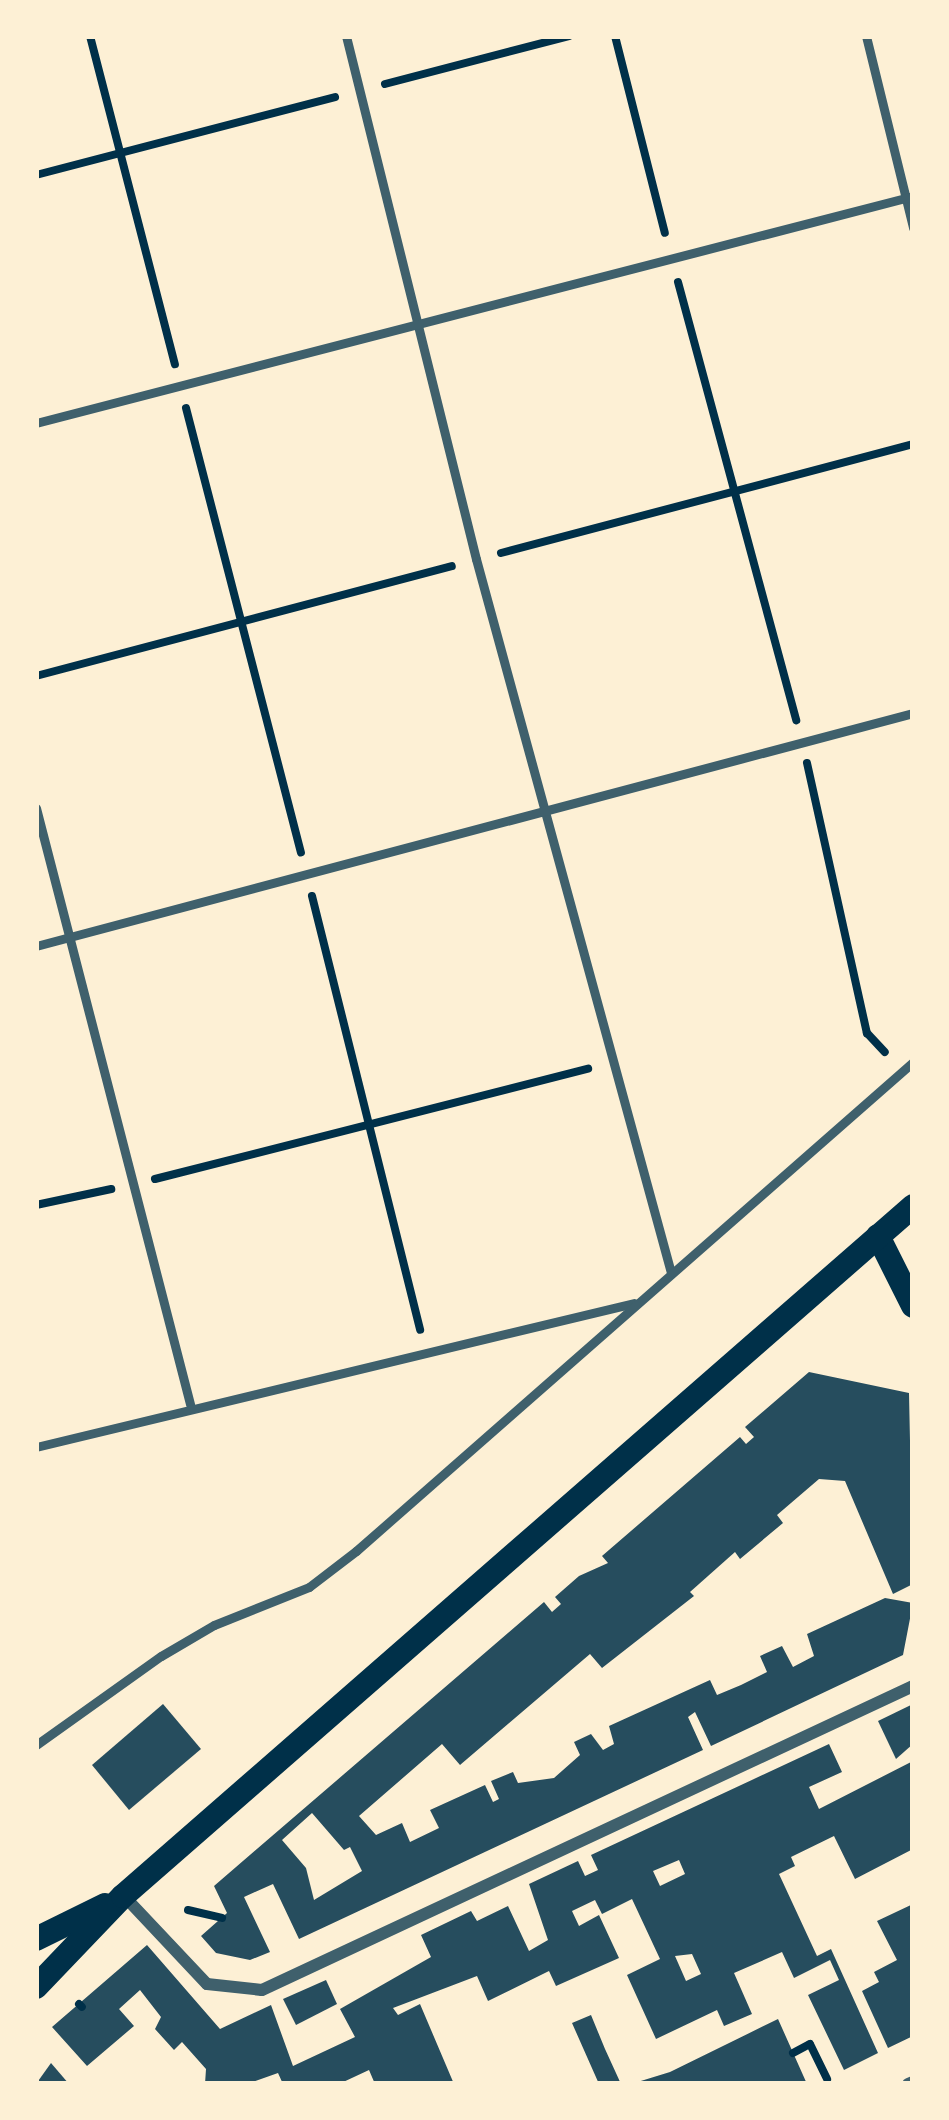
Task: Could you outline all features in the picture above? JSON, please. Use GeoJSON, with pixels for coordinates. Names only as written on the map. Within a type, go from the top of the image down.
{"type":"FeatureCollection","features":[{"type":"Feature","properties":{"kind":"main road"},"geometry":{"type":"LineString","coordinates":[[36,1987],[123,1895],[913,1206]]}},
{"type":"Feature","properties":{"kind":"main road"},"geometry":{"type":"LineString","coordinates":[[878,1236],[913,1306]]}},
{"type":"Feature","properties":{"kind":"main road"},"geometry":{"type":"LineString","coordinates":[[36,1939],[123,1895]]}},
{"type":"Feature","properties":{"kind":"street"},"geometry":{"type":"LineString","coordinates":[[123,1895],[195,1976],[231,1992],[262,1990],[913,1686]]}},
{"type":"Feature","properties":{"kind":"lane"},"geometry":{"type":"LineString","coordinates":[[346,36],[416,323],[671,1273]]}},
{"type":"Feature","properties":{"kind":"lane"},"geometry":{"type":"LineString","coordinates":[[866,36],[913,228]]}},
{"type":"Feature","properties":{"kind":"lane"},"geometry":{"type":"LineString","coordinates":[[36,423],[909,197]]}},
{"type":"Feature","properties":{"kind":"lane"},"geometry":{"type":"LineString","coordinates":[[36,946],[913,713]]}},
{"type":"Feature","properties":{"kind":"lane"},"geometry":{"type":"LineString","coordinates":[[36,808],[190,1404]]}},
{"type":"Feature","properties":{"kind":"lane"},"geometry":{"type":"LineString","coordinates":[[36,1745],[214,1625],[309,1587],[913,1063]]}},
{"type":"Feature","properties":{"kind":"lane"},"geometry":{"type":"LineString","coordinates":[[36,1447],[190,1404],[639,1301]]}},
{"type":"Feature","properties":{"kind":"path"},"geometry":{"type":"LineString","coordinates":[[90,36],[425,1348]]}},
{"type":"Feature","properties":{"kind":"path"},"geometry":{"type":"LineString","coordinates":[[36,175],[569,36]]}},
{"type":"Feature","properties":{"kind":"path"},"geometry":{"type":"LineString","coordinates":[[615,36],[802,742],[867,1033],[903,1071]]}},
{"type":"Feature","properties":{"kind":"path"},"geometry":{"type":"LineString","coordinates":[[36,1205],[614,1063]]}},
{"type":"Feature","properties":{"kind":"path"},"geometry":{"type":"LineString","coordinates":[[188,1910],[222,1918]]}},
{"type":"Feature","properties":{"kind":"path"},"geometry":{"type":"LineString","coordinates":[[793,2053],[811,2044],[827,2079]]}},
{"type":"Feature","properties":{"kind":"building"},"geometry":{"type":"Polygon","coordinates":[[[809,1372],[909,1393],[913,1584],[893,1594],[845,1481],[819,1479],[777,1515],[783,1523],[740,1559],[735,1552],[690,1592],[694,1596],[602,1668],[590,1654],[460,1765],[442,1744],[359,1816],[376,1835],[402,1823],[410,1842],[439,1828],[430,1810],[485,1785],[493,1802],[499,1799],[491,1781],[513,1772],[518,1783],[554,1778],[580,1755],[574,1742],[591,1734],[603,1750],[614,1744],[609,1726],[710,1680],[717,1695],[741,1685],[767,1672],[760,1656],[782,1646],[793,1667],[814,1656],[807,1634],[885,1598],[913,1603],[903,1655],[711,1746],[695,1712],[688,1717],[703,1750],[299,1939],[273,1884],[244,1897],[270,1952],[250,1960],[216,1953],[201,1936],[227,1913],[214,1886],[544,1602],[552,1612],[561,1604],[555,1597],[579,1576],[608,1563],[602,1556],[740,1437],[746,1444],[754,1437],[745,1427],[809,1372]],[[312,1813],[282,1840],[306,1868],[314,1900],[362,1871],[350,1847],[344,1850],[312,1813]]]}},
{"type":"Feature","properties":{"kind":"building"},"geometry":{"type":"Polygon","coordinates":[[[163,1704],[201,1749],[129,1810],[92,1765],[163,1704]]]}},
{"type":"Feature","properties":{"kind":"building"},"geometry":{"type":"Polygon","coordinates":[[[913,1704],[913,1744],[896,1759],[878,1721],[913,1704]]]}},
{"type":"Feature","properties":{"kind":"building"},"geometry":{"type":"Polygon","coordinates":[[[829,1744],[842,1772],[809,1787],[819,1809],[913,1761],[913,1849],[855,1879],[834,1836],[791,1857],[795,1866],[779,1874],[817,1956],[831,1949],[878,2053],[844,2070],[808,1995],[839,1980],[830,1960],[794,1978],[782,1952],[734,1973],[752,2014],[724,2026],[717,2010],[656,2039],[627,1975],[660,1959],[632,1899],[602,1914],[595,1900],[572,1911],[579,1926],[599,1915],[619,1958],[556,1986],[549,1971],[488,2001],[477,1976],[393,2008],[398,2015],[420,2004],[454,2084],[375,2084],[369,2070],[339,2084],[283,2084],[278,2073],[247,2084],[205,2084],[206,2069],[182,2042],[174,2050],[155,2029],[161,2017],[140,1990],[119,2009],[134,2026],[87,2066],[52,2027],[147,1945],[220,2029],[271,2005],[293,2066],[355,2037],[340,2009],[431,1957],[421,1935],[471,1911],[477,1921],[508,1906],[529,1951],[548,1940],[529,1884],[578,1861],[585,1876],[598,1870],[591,1855],[829,1744]],[[679,1860],[653,1871],[660,1886],[685,1874],[679,1860]],[[692,1954],[675,1956],[686,1981],[701,1974],[692,1954]]]}},
{"type":"Feature","properties":{"kind":"building"},"geometry":{"type":"Polygon","coordinates":[[[913,1904],[913,2036],[888,2048],[862,1991],[879,1982],[874,1972],[897,1960],[877,1921],[913,1904]]]}},
{"type":"Feature","properties":{"kind":"building"},"geometry":{"type":"Polygon","coordinates":[[[326,1980],[337,2004],[296,2025],[283,1999],[326,1980]]]}},
{"type":"Feature","properties":{"kind":"building"},"geometry":{"type":"Polygon","coordinates":[[[591,2015],[621,2084],[599,2084],[572,2023],[591,2015]]]}},
{"type":"Feature","properties":{"kind":"building"},"geometry":{"type":"Polygon","coordinates":[[[778,2019],[807,2084],[631,2084],[670,2072],[778,2019]]]}},
{"type":"Feature","properties":{"kind":"building"},"geometry":{"type":"Polygon","coordinates":[[[51,2063],[69,2084],[36,2084],[51,2063]]]}}]}
